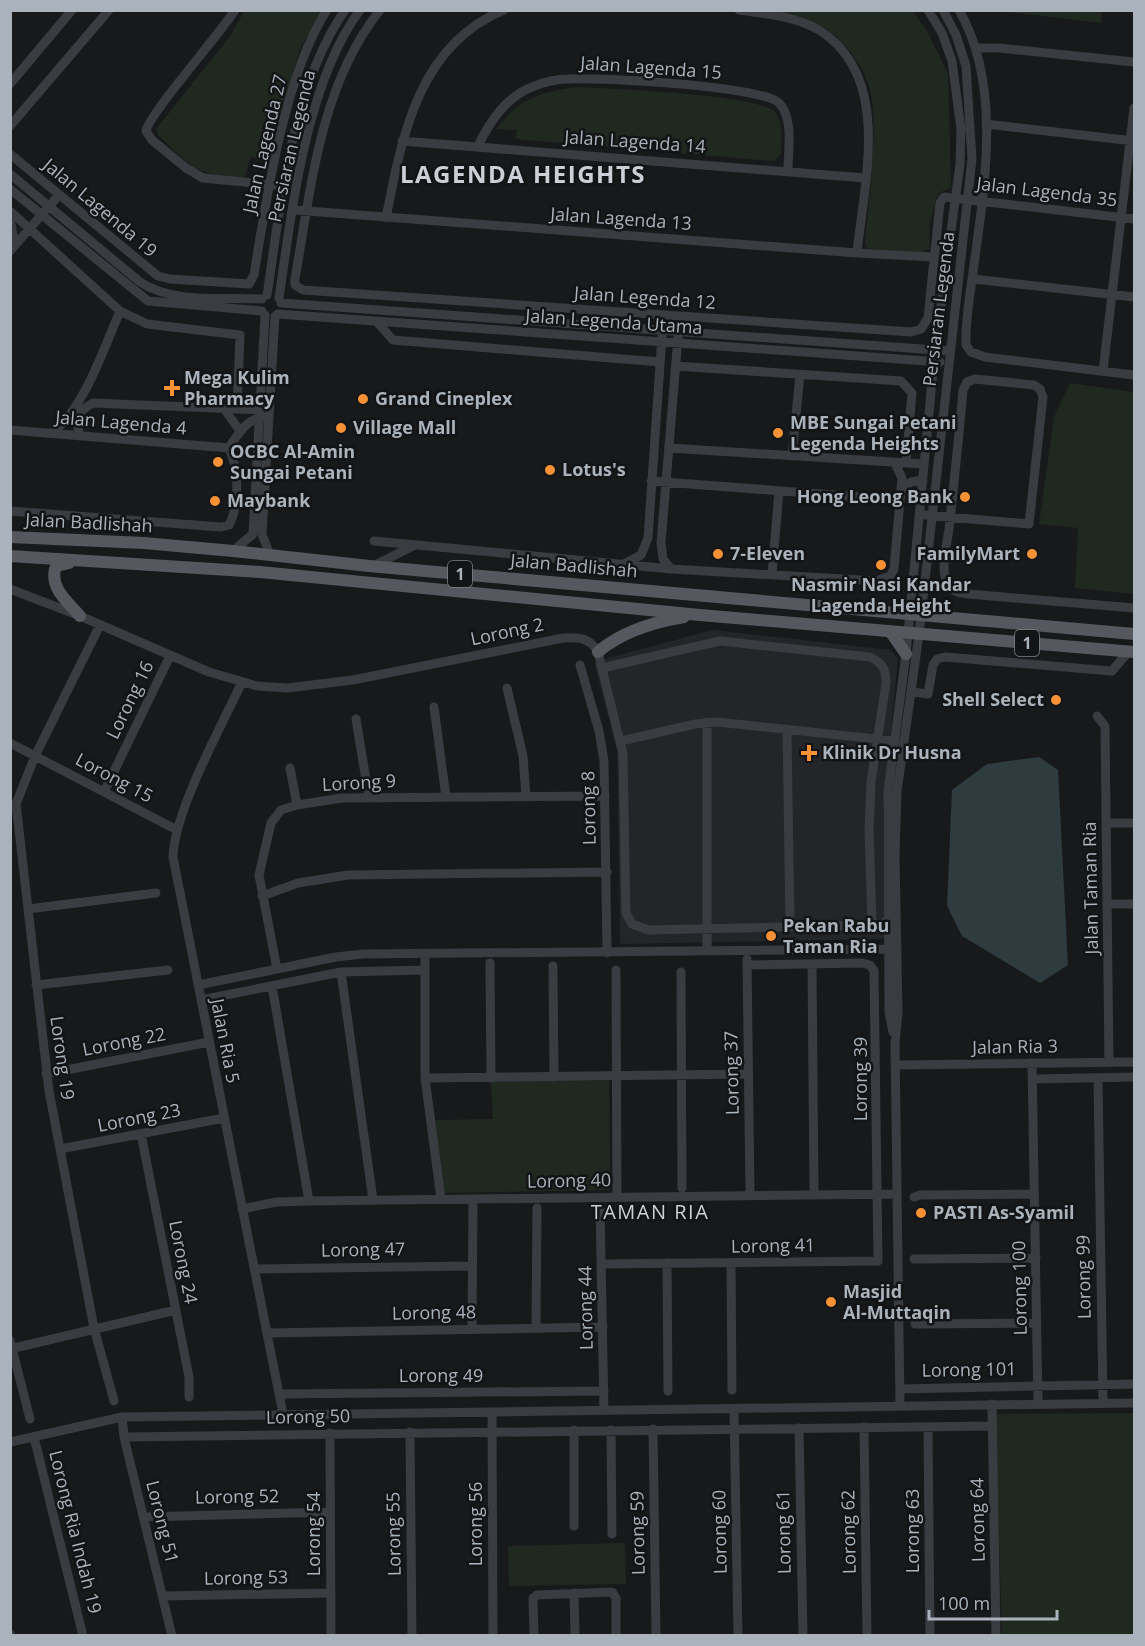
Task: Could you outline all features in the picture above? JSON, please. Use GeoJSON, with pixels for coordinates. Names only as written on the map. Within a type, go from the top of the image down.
{"type":"FeatureCollection","features":[{"type":"Feature","properties":{"kind":"main road","name":"Jalan Badlishah"},"geometry":{"type":"LineString","coordinates":[[10,537],[144,543],[369,566],[1134,634]]}},
{"type":"Feature","properties":{"kind":"main road","name":"Jalan Badlishah"},"geometry":{"type":"LineString","coordinates":[[10,556],[260,572],[700,615],[1131,652]]}},
{"type":"Feature","properties":{"kind":"main road"},"geometry":{"type":"LineString","coordinates":[[75,614],[59,592],[53,577],[54,570],[61,564],[103,561]]}},
{"type":"Feature","properties":{"kind":"main road"},"geometry":{"type":"LineString","coordinates":[[598,652],[619,637],[637,630],[673,619],[700,615]]}},
{"type":"Feature","properties":{"kind":"main road"},"geometry":{"type":"LineString","coordinates":[[890,631],[906,654]]}},
{"type":"Feature","properties":{"kind":"street"},"geometry":{"type":"LineString","coordinates":[[10,84],[72,10]]}},
{"type":"Feature","properties":{"kind":"street"},"geometry":{"type":"LineString","coordinates":[[10,126],[109,10]]}},
{"type":"Feature","properties":{"kind":"street"},"geometry":{"type":"LineString","coordinates":[[236,10],[160,108],[146,131],[152,140],[186,168],[203,178],[285,186]]}},
{"type":"Feature","properties":{"kind":"street","name":"Jalan Lagenda 27"},"geometry":{"type":"LineString","coordinates":[[244,285],[252,280],[271,184],[304,56],[327,10]]}},
{"type":"Feature","properties":{"kind":"street","name":"Persiaran Legenda"},"geometry":{"type":"LineString","coordinates":[[270,314],[264,297],[285,186],[308,88],[325,44],[345,10]]}},
{"type":"Feature","properties":{"kind":"street","name":"Persiaran Legenda"},"geometry":{"type":"LineString","coordinates":[[270,314],[280,300],[305,150],[323,79],[342,37],[360,10]]}},
{"type":"Feature","properties":{"kind":"street","name":"Jalan Legenda 12"},"geometry":{"type":"LineString","coordinates":[[380,10],[357,41],[340,75],[324,131],[295,279],[295,285],[303,290],[745,322],[916,331],[924,326],[928,318],[940,203],[945,197],[956,197]]}},
{"type":"Feature","properties":{"kind":"street"},"geometry":{"type":"LineString","coordinates":[[386,218],[402,141],[418,95],[441,58],[471,30],[504,10]]}},
{"type":"Feature","properties":{"kind":"street"},"geometry":{"type":"LineString","coordinates":[[739,10],[808,25],[829,38],[855,68],[863,88],[867,118],[865,178],[857,253]]}},
{"type":"Feature","properties":{"kind":"street","name":"Persiaran Legenda"},"geometry":{"type":"LineString","coordinates":[[915,615],[919,514],[935,350],[956,197],[961,129],[952,61],[942,33],[928,10]]}},
{"type":"Feature","properties":{"kind":"street","name":"Persiaran Legenda"},"geometry":{"type":"LineString","coordinates":[[915,615],[931,515],[970,199],[972,159],[969,85],[963,52],[943,10]]}},
{"type":"Feature","properties":{"kind":"street"},"geometry":{"type":"LineString","coordinates":[[959,10],[976,48],[986,124],[981,201],[966,341],[968,349],[986,357],[1134,375]]}},
{"type":"Feature","properties":{"kind":"street"},"geometry":{"type":"LineString","coordinates":[[976,48],[999,48],[1134,62]]}},
{"type":"Feature","properties":{"kind":"street","name":"Jalan Lagenda 15"},"geometry":{"type":"LineString","coordinates":[[478,146],[492,120],[505,105],[516,95],[534,86],[569,79],[653,83],[748,92],[774,99],[786,113],[788,170]]}},
{"type":"Feature","properties":{"kind":"street"},"geometry":{"type":"LineString","coordinates":[[1103,371],[1121,217],[1133,141],[1134,108]]}},
{"type":"Feature","properties":{"kind":"street"},"geometry":{"type":"LineString","coordinates":[[986,124],[1133,141]]}},
{"type":"Feature","properties":{"kind":"street","name":"Jalan Lagenda 14"},"geometry":{"type":"LineString","coordinates":[[402,141],[788,170],[865,178]]}},
{"type":"Feature","properties":{"kind":"street","name":"Jalan Lagenda 19"},"geometry":{"type":"LineString","coordinates":[[10,154],[58,196],[158,276],[244,285]]}},
{"type":"Feature","properties":{"kind":"street","name":"Jalan Legenda Utama"},"geometry":{"type":"LineString","coordinates":[[10,174],[140,282],[155,291],[171,295],[264,297],[663,331],[950,351]]}},
{"type":"Feature","properties":{"kind":"street","name":"Jalan Legenda Utama"},"geometry":{"type":"LineString","coordinates":[[10,189],[148,301],[270,314],[948,363]]}},
{"type":"Feature","properties":{"kind":"street"},"geometry":{"type":"LineString","coordinates":[[13,248],[58,196]]}},
{"type":"Feature","properties":{"kind":"street","name":"Jalan Lagenda 35"},"geometry":{"type":"LineString","coordinates":[[956,197],[1134,219]]}},
{"type":"Feature","properties":{"kind":"street","name":"Jalan Lagenda 13"},"geometry":{"type":"LineString","coordinates":[[294,210],[933,257]]}},
{"type":"Feature","properties":{"kind":"street"},"geometry":{"type":"LineString","coordinates":[[10,211],[120,311],[147,324],[240,335],[237,409]]}},
{"type":"Feature","properties":{"kind":"street"},"geometry":{"type":"LineString","coordinates":[[10,219],[13,248]]}},
{"type":"Feature","properties":{"kind":"street"},"geometry":{"type":"LineString","coordinates":[[973,279],[1134,297]]}},
{"type":"Feature","properties":{"kind":"street"},"geometry":{"type":"LineString","coordinates":[[52,433],[66,422],[87,385],[120,311]]}},
{"type":"Feature","properties":{"kind":"street"},"geometry":{"type":"LineString","coordinates":[[233,551],[253,534],[270,314]]}},
{"type":"Feature","properties":{"kind":"street"},"geometry":{"type":"LineString","coordinates":[[376,322],[393,340],[574,353],[660,362]]}},
{"type":"Feature","properties":{"kind":"street"},"geometry":{"type":"LineString","coordinates":[[743,348],[745,322]]}},
{"type":"Feature","properties":{"kind":"street"},"geometry":{"type":"LineString","coordinates":[[625,564],[641,555],[645,548],[663,331]]}},
{"type":"Feature","properties":{"kind":"street"},"geometry":{"type":"LineString","coordinates":[[671,568],[662,554],[679,332]]}},
{"type":"Feature","properties":{"kind":"street"},"geometry":{"type":"LineString","coordinates":[[574,353],[596,337]]}},
{"type":"Feature","properties":{"kind":"street"},"geometry":{"type":"LineString","coordinates":[[676,366],[897,380],[906,384],[912,393],[906,463]]}},
{"type":"Feature","properties":{"kind":"street"},"geometry":{"type":"LineString","coordinates":[[792,456],[800,374]]}},
{"type":"Feature","properties":{"kind":"street"},"geometry":{"type":"LineString","coordinates":[[919,514],[950,517],[1029,524],[1043,397],[1040,389],[1034,385],[970,380],[963,390],[950,517],[945,572],[946,583],[960,593],[1134,608]]}},
{"type":"Feature","properties":{"kind":"street"},"geometry":{"type":"LineString","coordinates":[[87,385],[93,403]]}},
{"type":"Feature","properties":{"kind":"street"},"geometry":{"type":"LineString","coordinates":[[80,436],[77,417],[81,410],[93,403],[237,409],[263,415]]}},
{"type":"Feature","properties":{"kind":"street"},"geometry":{"type":"LineString","coordinates":[[225,410],[240,431]]}},
{"type":"Feature","properties":{"kind":"street"},"geometry":{"type":"LineString","coordinates":[[10,511],[221,527],[229,525],[232,518],[236,472],[229,448],[240,431],[263,415]]}},
{"type":"Feature","properties":{"kind":"street"},"geometry":{"type":"LineString","coordinates":[[263,415],[262,534],[270,555]]}},
{"type":"Feature","properties":{"kind":"street","name":"Jalan Lagenda 4"},"geometry":{"type":"LineString","coordinates":[[10,430],[229,448]]}},
{"type":"Feature","properties":{"kind":"street"},"geometry":{"type":"LineString","coordinates":[[669,448],[924,464]]}},
{"type":"Feature","properties":{"kind":"street"},"geometry":{"type":"LineString","coordinates":[[374,541],[671,568],[876,582],[890,576],[894,569],[901,489],[901,472],[895,463]]}},
{"type":"Feature","properties":{"kind":"street"},"geometry":{"type":"LineString","coordinates":[[901,489],[908,484],[923,480]]}},
{"type":"Feature","properties":{"kind":"street"},"geometry":{"type":"LineString","coordinates":[[651,481],[900,500]]}},
{"type":"Feature","properties":{"kind":"street"},"geometry":{"type":"LineString","coordinates":[[772,574],[779,491]]}},
{"type":"Feature","properties":{"kind":"street"},"geometry":{"type":"LineString","coordinates":[[369,566],[387,561],[417,544]]}},
{"type":"Feature","properties":{"kind":"street","name":"Lorong 2"},"geometry":{"type":"LineString","coordinates":[[10,589],[241,684],[287,687],[353,680],[563,638],[586,639],[598,652]]}},
{"type":"Feature","properties":{"kind":"street"},"geometry":{"type":"LineString","coordinates":[[900,1405],[895,1044],[889,1012],[893,949],[896,811],[899,771],[912,692],[915,615]]}},
{"type":"Feature","properties":{"kind":"street","name":"Lorong 19"},"geometry":{"type":"LineString","coordinates":[[100,625],[35,756],[15,804],[46,1074],[94,1328],[114,1401]]}},
{"type":"Feature","properties":{"kind":"street"},"geometry":{"type":"LineString","coordinates":[[893,949],[888,922],[887,810],[906,654],[913,633]]}},
{"type":"Feature","properties":{"kind":"street"},"geometry":{"type":"LineString","coordinates":[[602,668],[720,641],[870,657],[882,665],[886,672],[876,739],[869,830],[872,925]]}},
{"type":"Feature","properties":{"kind":"street"},"geometry":{"type":"LineString","coordinates":[[598,652],[621,741],[624,873],[628,919],[637,928],[648,930],[707,929],[872,925],[888,922]]}},
{"type":"Feature","properties":{"kind":"street"},"geometry":{"type":"LineString","coordinates":[[912,692],[928,694],[933,665],[938,659],[945,657],[1112,671],[1131,652]]}},
{"type":"Feature","properties":{"kind":"street","name":"Lorong 16"},"geometry":{"type":"LineString","coordinates":[[104,792],[170,656]]}},
{"type":"Feature","properties":{"kind":"street","name":"Lorong 8"},"geometry":{"type":"LineString","coordinates":[[580,664],[602,746],[607,872],[607,953]]}},
{"type":"Feature","properties":{"kind":"street","name":"Jalan Ria 5"},"geometry":{"type":"LineString","coordinates":[[241,684],[177,830],[173,848],[174,865],[283,1414]]}},
{"type":"Feature","properties":{"kind":"street"},"geometry":{"type":"LineString","coordinates":[[507,688],[523,756],[526,797]]}},
{"type":"Feature","properties":{"kind":"street"},"geometry":{"type":"LineString","coordinates":[[434,707],[446,797]]}},
{"type":"Feature","properties":{"kind":"street","name":"Jalan Taman Ria"},"geometry":{"type":"LineString","coordinates":[[1098,717],[1105,726],[1109,1062]]}},
{"type":"Feature","properties":{"kind":"street"},"geometry":{"type":"LineString","coordinates":[[356,719],[369,798]]}},
{"type":"Feature","properties":{"kind":"street"},"geometry":{"type":"LineString","coordinates":[[621,741],[707,722],[895,741]]}},
{"type":"Feature","properties":{"kind":"street"},"geometry":{"type":"LineString","coordinates":[[707,722],[707,951]]}},
{"type":"Feature","properties":{"kind":"street"},"geometry":{"type":"LineString","coordinates":[[787,730],[790,926]]}},
{"type":"Feature","properties":{"kind":"street","name":"Lorong 15"},"geometry":{"type":"LineString","coordinates":[[10,743],[177,830]]}},
{"type":"Feature","properties":{"kind":"street"},"geometry":{"type":"LineString","coordinates":[[290,768],[297,805]]}},
{"type":"Feature","properties":{"kind":"street","name":"Lorong 9"},"geometry":{"type":"LineString","coordinates":[[277,969],[259,875],[271,823],[277,813],[297,805],[332,799],[605,796]]}},
{"type":"Feature","properties":{"kind":"street"},"geometry":{"type":"LineString","coordinates":[[1107,823],[1134,823]]}},
{"type":"Feature","properties":{"kind":"street"},"geometry":{"type":"LineString","coordinates":[[262,896],[290,885],[348,875],[607,872]]}},
{"type":"Feature","properties":{"kind":"street"},"geometry":{"type":"LineString","coordinates":[[28,909],[156,892]]}},
{"type":"Feature","properties":{"kind":"street"},"geometry":{"type":"LineString","coordinates":[[1108,904],[1134,904]]}},
{"type":"Feature","properties":{"kind":"street"},"geometry":{"type":"LineString","coordinates":[[198,985],[347,955],[893,949]]}},
{"type":"Feature","properties":{"kind":"street","name":"Lorong 37"},"geometry":{"type":"LineString","coordinates":[[747,951],[750,1196]]}},
{"type":"Feature","properties":{"kind":"street"},"geometry":{"type":"LineString","coordinates":[[425,954],[425,1078],[441,1199]]}},
{"type":"Feature","properties":{"kind":"street"},"geometry":{"type":"LineString","coordinates":[[490,963],[490,1078]]}},
{"type":"Feature","properties":{"kind":"street","name":"Lorong 39"},"geometry":{"type":"LineString","coordinates":[[812,964],[862,963],[870,965],[876,978],[878,1194]]}},
{"type":"Feature","properties":{"kind":"street"},"geometry":{"type":"LineString","coordinates":[[747,965],[812,964],[814,1195]]}},
{"type":"Feature","properties":{"kind":"street"},"geometry":{"type":"LineString","coordinates":[[553,966],[554,1077]]}},
{"type":"Feature","properties":{"kind":"street"},"geometry":{"type":"LineString","coordinates":[[36,985],[168,970]]}},
{"type":"Feature","properties":{"kind":"street"},"geometry":{"type":"LineString","coordinates":[[201,1000],[340,972],[425,970]]}},
{"type":"Feature","properties":{"kind":"street"},"geometry":{"type":"LineString","coordinates":[[616,970],[617,1197]]}},
{"type":"Feature","properties":{"kind":"street"},"geometry":{"type":"LineString","coordinates":[[340,972],[374,1200]]}},
{"type":"Feature","properties":{"kind":"street"},"geometry":{"type":"LineString","coordinates":[[681,972],[682,1188]]}},
{"type":"Feature","properties":{"kind":"street"},"geometry":{"type":"LineString","coordinates":[[272,986],[309,1201]]}},
{"type":"Feature","properties":{"kind":"street","name":"Lorong 22"},"geometry":{"type":"LineString","coordinates":[[46,1074],[209,1042]]}},
{"type":"Feature","properties":{"kind":"street","name":"Jalan Ria 3"},"geometry":{"type":"LineString","coordinates":[[895,1065],[1134,1062]]}},
{"type":"Feature","properties":{"kind":"street","name":"Lorong 100"},"geometry":{"type":"LineString","coordinates":[[1032,1063],[1038,1404]]}},
{"type":"Feature","properties":{"kind":"street"},"geometry":{"type":"LineString","coordinates":[[425,1078],[748,1074]]}},
{"type":"Feature","properties":{"kind":"street"},"geometry":{"type":"LineString","coordinates":[[1033,1078],[1134,1077]]}},
{"type":"Feature","properties":{"kind":"street","name":"Lorong 99"},"geometry":{"type":"LineString","coordinates":[[1098,1078],[1103,1403]]}},
{"type":"Feature","properties":{"kind":"street","name":"Lorong 23"},"geometry":{"type":"LineString","coordinates":[[60,1149],[224,1118]]}},
{"type":"Feature","properties":{"kind":"street","name":"Lorong 24"},"geometry":{"type":"LineString","coordinates":[[141,1134],[189,1377],[189,1397]]}},
{"type":"Feature","properties":{"kind":"street","name":"Lorong 41"},"geometry":{"type":"LineString","coordinates":[[601,1264],[878,1261],[878,1194]]}},
{"type":"Feature","properties":{"kind":"street","name":"Lorong 40"},"geometry":{"type":"LineString","coordinates":[[242,1209],[276,1202],[309,1201],[897,1194]]}},
{"type":"Feature","properties":{"kind":"street"},"geometry":{"type":"LineString","coordinates":[[914,1197],[920,1195],[1035,1194]]}},
{"type":"Feature","properties":{"kind":"street"},"geometry":{"type":"LineString","coordinates":[[472,1329],[473,1199]]}},
{"type":"Feature","properties":{"kind":"street","name":"Lorong 44"},"geometry":{"type":"LineString","coordinates":[[600,1207],[604,1410]]}},
{"type":"Feature","properties":{"kind":"street"},"geometry":{"type":"LineString","coordinates":[[536,1328],[537,1208]]}},
{"type":"Feature","properties":{"kind":"street"},"geometry":{"type":"LineString","coordinates":[[914,1259],[1035,1258]]}},
{"type":"Feature","properties":{"kind":"street"},"geometry":{"type":"LineString","coordinates":[[667,1263],[668,1390]]}},
{"type":"Feature","properties":{"kind":"street"},"geometry":{"type":"LineString","coordinates":[[731,1263],[732,1390]]}},
{"type":"Feature","properties":{"kind":"street","name":"Lorong 47"},"geometry":{"type":"LineString","coordinates":[[254,1269],[472,1266]]}},
{"type":"Feature","properties":{"kind":"street"},"geometry":{"type":"LineString","coordinates":[[30,1419],[11,1346],[176,1310]]}},
{"type":"Feature","properties":{"kind":"street"},"geometry":{"type":"LineString","coordinates":[[915,1323],[1037,1323]]}},
{"type":"Feature","properties":{"kind":"street","name":"Lorong 48"},"geometry":{"type":"LineString","coordinates":[[267,1333],[603,1327]]}},
{"type":"Feature","properties":{"kind":"street","name":"Lorong 101"},"geometry":{"type":"LineString","coordinates":[[900,1389],[1134,1384]]}},
{"type":"Feature","properties":{"kind":"street","name":"Lorong 49"},"geometry":{"type":"LineString","coordinates":[[279,1394],[604,1391]]}},
{"type":"Feature","properties":{"kind":"street"},"geometry":{"type":"LineString","coordinates":[[10,1442],[122,1417],[1134,1402]]}},
{"type":"Feature","properties":{"kind":"street","name":"Lorong 64"},"geometry":{"type":"LineString","coordinates":[[992,1404],[996,1635]]}},
{"type":"Feature","properties":{"kind":"street","name":"Lorong 60"},"geometry":{"type":"LineString","coordinates":[[734,1409],[738,1635]]}},
{"type":"Feature","properties":{"kind":"street","name":"Lorong 56"},"geometry":{"type":"LineString","coordinates":[[492,1412],[493,1635]]}},
{"type":"Feature","properties":{"kind":"street","name":"Lorong 51"},"geometry":{"type":"LineString","coordinates":[[122,1417],[124,1437],[172,1635]]}},
{"type":"Feature","properties":{"kind":"street","name":"Lorong 63"},"geometry":{"type":"LineString","coordinates":[[928,1426],[930,1635]]}},
{"type":"Feature","properties":{"kind":"street","name":"Lorong 50"},"geometry":{"type":"LineString","coordinates":[[124,1437],[993,1426]]}},
{"type":"Feature","properties":{"kind":"street","name":"Lorong 62"},"geometry":{"type":"LineString","coordinates":[[864,1427],[867,1635]]}},
{"type":"Feature","properties":{"kind":"street","name":"Lorong 61"},"geometry":{"type":"LineString","coordinates":[[799,1428],[803,1635]]}},
{"type":"Feature","properties":{"kind":"street","name":"Lorong 59"},"geometry":{"type":"LineString","coordinates":[[653,1429],[656,1635]]}},
{"type":"Feature","properties":{"kind":"street"},"geometry":{"type":"LineString","coordinates":[[574,1430],[574,1526]]}},
{"type":"Feature","properties":{"kind":"street"},"geometry":{"type":"LineString","coordinates":[[611,1430],[612,1534]]}},
{"type":"Feature","properties":{"kind":"street","name":"Lorong 55"},"geometry":{"type":"LineString","coordinates":[[410,1432],[412,1635]]}},
{"type":"Feature","properties":{"kind":"street","name":"Lorong 54"},"geometry":{"type":"LineString","coordinates":[[330,1433],[331,1635]]}},
{"type":"Feature","properties":{"kind":"street","name":"Lorong Ria Indah 19"},"geometry":{"type":"LineString","coordinates":[[34,1437],[83,1635]]}},
{"type":"Feature","properties":{"kind":"street","name":"Lorong 52"},"geometry":{"type":"LineString","coordinates":[[144,1517],[330,1512]]}},
{"type":"Feature","properties":{"kind":"street","name":"Lorong 53"},"geometry":{"type":"LineString","coordinates":[[163,1596],[331,1593]]}},
{"type":"Feature","properties":{"kind":"street"},"geometry":{"type":"LineString","coordinates":[[574,1593],[575,1635]]}},
{"type":"Feature","properties":{"kind":"street"},"geometry":{"type":"LineString","coordinates":[[534,1635],[535,1596],[574,1593],[615,1594],[616,1635]]}},
{"type":"Feature","properties":{"kind":"shaded area"},"geometry":{"type":"Polygon","coordinates":[[[244,11],[322,11],[300,49],[268,160],[250,157],[245,177],[216,175],[187,162],[158,135],[156,129],[231,35],[244,11]]]}},
{"type":"Feature","properties":{"kind":"shaded area"},"geometry":{"type":"Polygon","coordinates":[[[748,11],[913,11],[927,31],[948,73],[951,187],[938,194],[929,226],[930,249],[921,252],[868,249],[865,243],[874,138],[872,98],[868,83],[857,61],[841,41],[810,20],[786,13],[748,11]]]}},
{"type":"Feature","properties":{"kind":"shaded area"},"geometry":{"type":"Polygon","coordinates":[[[999,11],[1102,11],[1101,23],[999,11]]]}},
{"type":"Feature","properties":{"kind":"shaded area"},"geometry":{"type":"Polygon","coordinates":[[[577,87],[715,97],[765,107],[779,117],[782,133],[781,154],[774,161],[515,139],[517,130],[496,129],[514,110],[531,98],[577,87]]]}},
{"type":"Feature","properties":{"kind":"shaded area"},"geometry":{"type":"Polygon","coordinates":[[[1070,383],[1134,392],[1134,594],[1075,588],[1078,528],[1039,524],[1054,417],[1070,383]]]}},
{"type":"Feature","properties":{"kind":"shaded area"},"geometry":{"type":"Polygon","coordinates":[[[712,630],[891,650],[898,659],[883,810],[885,939],[620,944],[617,749],[594,662],[712,630]]]}},
{"type":"Feature","properties":{"kind":"shaded area"},"geometry":{"type":"Polygon","coordinates":[[[1039,757],[1058,770],[1068,965],[1040,983],[962,936],[947,906],[952,790],[987,764],[1039,757]]]}},
{"type":"Feature","properties":{"kind":"shaded area"},"geometry":{"type":"Polygon","coordinates":[[[491,1081],[609,1081],[610,1190],[443,1193],[434,1120],[493,1119],[491,1081]]]}},
{"type":"Feature","properties":{"kind":"shaded area"},"geometry":{"type":"Polygon","coordinates":[[[1134,1413],[1134,1635],[1002,1635],[995,1414],[1134,1413]]]}},
{"type":"Feature","properties":{"kind":"shaded area"},"geometry":{"type":"Polygon","coordinates":[[[625,1543],[626,1584],[509,1586],[508,1546],[625,1543]]]}},
{"type":"Feature","properties":{"kind":"place","name":"Mega Kulim Pharmacy"},"geometry":{"type":"Point","coordinates":[172,388]}},
{"type":"Feature","properties":{"kind":"place","name":"Grand Cineplex"},"geometry":{"type":"Point","coordinates":[363,399]}},
{"type":"Feature","properties":{"kind":"place","name":"Village Mall"},"geometry":{"type":"Point","coordinates":[341,428]}},
{"type":"Feature","properties":{"kind":"place","name":"MBE Sungai Petani Legenda Heights"},"geometry":{"type":"Point","coordinates":[778,433]}},
{"type":"Feature","properties":{"kind":"place","name":"OCBC Al-Amin Sungai Petani"},"geometry":{"type":"Point","coordinates":[218,462]}},
{"type":"Feature","properties":{"kind":"place","name":"Lotus's"},"geometry":{"type":"Point","coordinates":[550,470]}},
{"type":"Feature","properties":{"kind":"place","name":"Hong Leong Bank"},"geometry":{"type":"Point","coordinates":[965,497]}},
{"type":"Feature","properties":{"kind":"place","name":"Maybank"},"geometry":{"type":"Point","coordinates":[215,501]}},
{"type":"Feature","properties":{"kind":"place","name":"7-Eleven"},"geometry":{"type":"Point","coordinates":[718,554]}},
{"type":"Feature","properties":{"kind":"place","name":"FamilyMart"},"geometry":{"type":"Point","coordinates":[1032,554]}},
{"type":"Feature","properties":{"kind":"place","name":"Nasmir Nasi Kandar Lagenda Height"},"geometry":{"type":"Point","coordinates":[881,565]}},
{"type":"Feature","properties":{"kind":"place","name":"Shell Select"},"geometry":{"type":"Point","coordinates":[1056,700]}},
{"type":"Feature","properties":{"kind":"place","name":"Klinik Dr Husna"},"geometry":{"type":"Point","coordinates":[809,753]}},
{"type":"Feature","properties":{"kind":"place","name":"Pekan Rabu Taman Ria"},"geometry":{"type":"Point","coordinates":[771,936]}},
{"type":"Feature","properties":{"kind":"place","name":"PASTI As-Syamil"},"geometry":{"type":"Point","coordinates":[921,1213]}},
{"type":"Feature","properties":{"kind":"place","name":"Masjid Al-Muttaqin"},"geometry":{"type":"Point","coordinates":[831,1302]}},
{"type":"Feature","properties":{"kind":"district","name":"LAGENDA HEIGHTS"},"geometry":{"type":"Point","coordinates":[523,175]}},
{"type":"Feature","properties":{"kind":"district","name":"TAMAN RIA"},"geometry":{"type":"Point","coordinates":[650,1212]}}]}
